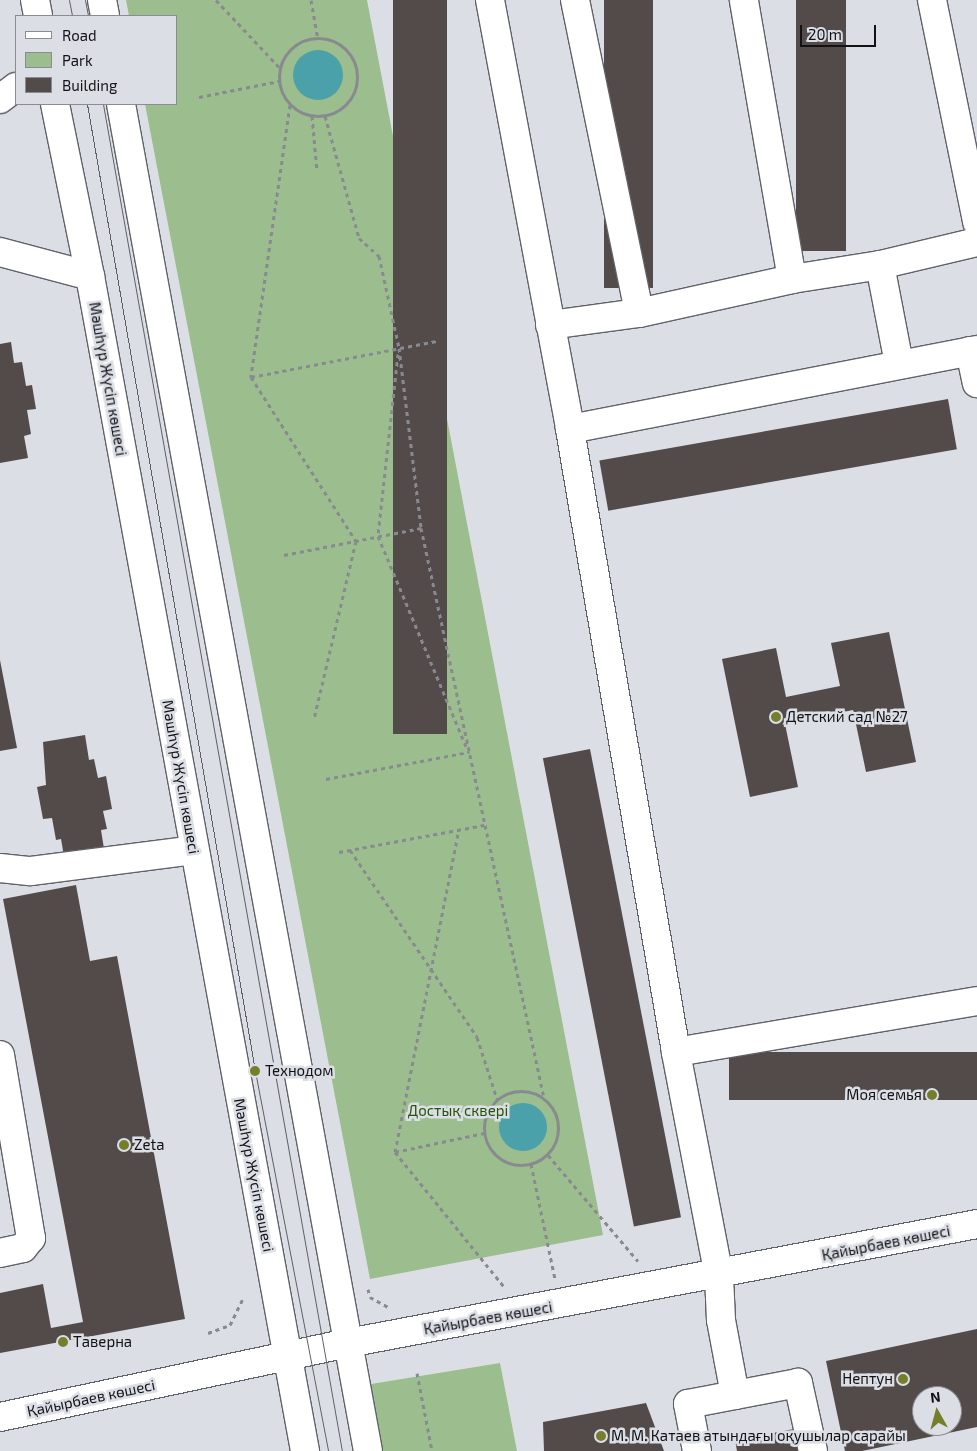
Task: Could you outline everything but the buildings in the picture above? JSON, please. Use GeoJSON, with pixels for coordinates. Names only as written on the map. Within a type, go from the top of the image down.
{"type":"FeatureCollection","features":[{"type":"Feature","properties":{"kind":"street"},"geometry":{"type":"LineString","coordinates":[[35,0],[38,15]]}},
{"type":"Feature","properties":{"kind":"street"},"geometry":{"type":"LineString","coordinates":[[102,0],[105,15]]}},
{"type":"Feature","properties":{"kind":"street"},"geometry":{"type":"LineString","coordinates":[[490,0],[570,429],[676,1052],[719,1276],[721,1320],[735,1396]]}},
{"type":"Feature","properties":{"kind":"street"},"geometry":{"type":"LineString","coordinates":[[576,0],[639,313]]}},
{"type":"Feature","properties":{"kind":"street"},"geometry":{"type":"LineString","coordinates":[[744,0],[792,279]]}},
{"type":"Feature","properties":{"kind":"street"},"geometry":{"type":"LineString","coordinates":[[932,0],[977,222]]}},
{"type":"Feature","properties":{"kind":"street"},"geometry":{"type":"LineString","coordinates":[[0,99],[15,89]]}},
{"type":"Feature","properties":{"kind":"street","name":"Мәшһүр Жүсіп көшесі"},"geometry":{"type":"LineString","coordinates":[[55,105],[90,276],[305,1451]]}},
{"type":"Feature","properties":{"kind":"street"},"geometry":{"type":"LineString","coordinates":[[121,105],[368,1451]]}},
{"type":"Feature","properties":{"kind":"street"},"geometry":{"type":"LineString","coordinates":[[550,325],[639,313],[792,279],[880,265],[977,242]]}},
{"type":"Feature","properties":{"kind":"street"},"geometry":{"type":"LineString","coordinates":[[0,252],[90,276]]}},
{"type":"Feature","properties":{"kind":"street"},"geometry":{"type":"LineString","coordinates":[[880,265],[899,364]]}},
{"type":"Feature","properties":{"kind":"street"},"geometry":{"type":"LineString","coordinates":[[570,429],[974,350],[977,383]]}},
{"type":"Feature","properties":{"kind":"street"},"geometry":{"type":"LineString","coordinates":[[0,868],[30,871],[194,850]]}},
{"type":"Feature","properties":{"kind":"street"},"geometry":{"type":"LineString","coordinates":[[676,1052],[977,1001]]}},
{"type":"Feature","properties":{"kind":"street"},"geometry":{"type":"LineString","coordinates":[[0,1055],[31,1238],[23,1248],[0,1253]]}},
{"type":"Feature","properties":{"kind":"street","name":"Қайырбаев көшесі"},"geometry":{"type":"LineString","coordinates":[[0,1417],[348,1344],[719,1276],[977,1224]]}},
{"type":"Feature","properties":{"kind":"street"},"geometry":{"type":"LineString","coordinates":[[697,1451],[688,1404],[798,1383],[813,1451]]}},
{"type":"Feature","properties":{"kind":"path"},"geometry":{"type":"LineString","coordinates":[[216,0],[280,68]]}},
{"type":"Feature","properties":{"kind":"path"},"geometry":{"type":"LineString","coordinates":[[310,0],[318,38]]}},
{"type":"Feature","properties":{"kind":"path"},"geometry":{"type":"LineString","coordinates":[[290,105],[312,116],[325,116],[337,112],[354,93],[356,68],[343,46],[318,38],[294,46],[280,68],[279,81],[290,105],[251,377],[356,541],[314,718]]}},
{"type":"Feature","properties":{"kind":"path"},"geometry":{"type":"LineString","coordinates":[[199,96],[279,81]]}},
{"type":"Feature","properties":{"kind":"path"},"geometry":{"type":"LineString","coordinates":[[312,116],[317,171]]}},
{"type":"Feature","properties":{"kind":"path"},"geometry":{"type":"LineString","coordinates":[[325,116],[359,238],[379,256],[399,348],[421,528],[544,1098],[558,1120],[559,1132],[548,1155],[532,1164],[506,1163],[496,1156],[484,1133],[489,1109],[497,1099],[521,1090],[544,1098]]}},
{"type":"Feature","properties":{"kind":"path"},"geometry":{"type":"LineString","coordinates":[[251,377],[437,341]]}},
{"type":"Feature","properties":{"kind":"path"},"geometry":{"type":"LineString","coordinates":[[399,348],[378,536],[470,753]]}},
{"type":"Feature","properties":{"kind":"path"},"geometry":{"type":"LineString","coordinates":[[284,555],[421,528]]}},
{"type":"Feature","properties":{"kind":"path"},"geometry":{"type":"LineString","coordinates":[[326,779],[470,753]]}},
{"type":"Feature","properties":{"kind":"path"},"geometry":{"type":"LineString","coordinates":[[339,852],[485,825]]}},
{"type":"Feature","properties":{"kind":"path"},"geometry":{"type":"LineString","coordinates":[[395,1152],[459,830]]}},
{"type":"Feature","properties":{"kind":"path"},"geometry":{"type":"LineString","coordinates":[[350,850],[477,1037],[497,1099]]}},
{"type":"Feature","properties":{"kind":"path"},"geometry":{"type":"LineString","coordinates":[[395,1152],[484,1133]]}},
{"type":"Feature","properties":{"kind":"path"},"geometry":{"type":"LineString","coordinates":[[395,1152],[508,1291]]}},
{"type":"Feature","properties":{"kind":"path"},"geometry":{"type":"LineString","coordinates":[[548,1155],[641,1265]]}},
{"type":"Feature","properties":{"kind":"path"},"geometry":{"type":"LineString","coordinates":[[532,1164],[555,1282]]}},
{"type":"Feature","properties":{"kind":"path"},"geometry":{"type":"LineString","coordinates":[[366,1284],[370,1297],[393,1311]]}},
{"type":"Feature","properties":{"kind":"path"},"geometry":{"type":"LineString","coordinates":[[208,1333],[230,1325],[243,1298]]}},
{"type":"Feature","properties":{"kind":"path"},"geometry":{"type":"LineString","coordinates":[[417,1374],[432,1451]]}},
{"type":"Feature","properties":{"kind":"green space","name":"Достық сквері"},"geometry":{"type":"Polygon","coordinates":[[[126,0],[367,0],[603,1235],[370,1279],[145,105],[178,105],[178,15],[129,15],[126,0]]]}},
{"type":"Feature","properties":{"kind":"green space"},"geometry":{"type":"Polygon","coordinates":[[[500,1363],[517,1451],[379,1451],[365,1385],[500,1363]]]}},
{"type":"Feature","properties":{"kind":"water"},"geometry":{"type":"Polygon","coordinates":[[[318,50],[327,52],[338,61],[343,75],[341,84],[332,95],[318,100],[309,98],[298,89],[293,75],[295,66],[304,55],[318,50]]]}},
{"type":"Feature","properties":{"kind":"water"},"geometry":{"type":"Polygon","coordinates":[[[518,1103],[528,1103],[537,1107],[543,1113],[546,1118],[546,1136],[537,1147],[528,1151],[518,1151],[509,1147],[503,1141],[499,1132],[499,1122],[503,1113],[509,1107],[518,1103]]]}},
{"type":"Feature","properties":{"kind":"tram line"},"geometry":{"type":"LineString","coordinates":[[69,0],[72,15]]}},
{"type":"Feature","properties":{"kind":"tram line"},"geometry":{"type":"LineString","coordinates":[[85,0],[88,15]]}},
{"type":"Feature","properties":{"kind":"tram line"},"geometry":{"type":"LineString","coordinates":[[87,105],[255,1071],[328,1451]]}},
{"type":"Feature","properties":{"kind":"tram line"},"geometry":{"type":"LineString","coordinates":[[103,105],[342,1451]]}},
{"type":"Feature","properties":{"kind":"place","name":"Детский сад №27"},"geometry":{"type":"Point","coordinates":[776,717]}},
{"type":"Feature","properties":{"kind":"place","name":"Технодом"},"geometry":{"type":"Point","coordinates":[255,1071]}},
{"type":"Feature","properties":{"kind":"place","name":"Моя семья"},"geometry":{"type":"Point","coordinates":[932,1095]}},
{"type":"Feature","properties":{"kind":"place","name":"Zeta"},"geometry":{"type":"Point","coordinates":[124,1145]}},
{"type":"Feature","properties":{"kind":"place","name":"Таверна"},"geometry":{"type":"Point","coordinates":[63,1342]}},
{"type":"Feature","properties":{"kind":"place","name":"Нептун"},"geometry":{"type":"Point","coordinates":[903,1379]}},
{"type":"Feature","properties":{"kind":"place","name":"М. М. Катаев атындағы оқушылар сарайы"},"geometry":{"type":"Point","coordinates":[601,1436]}}]}
